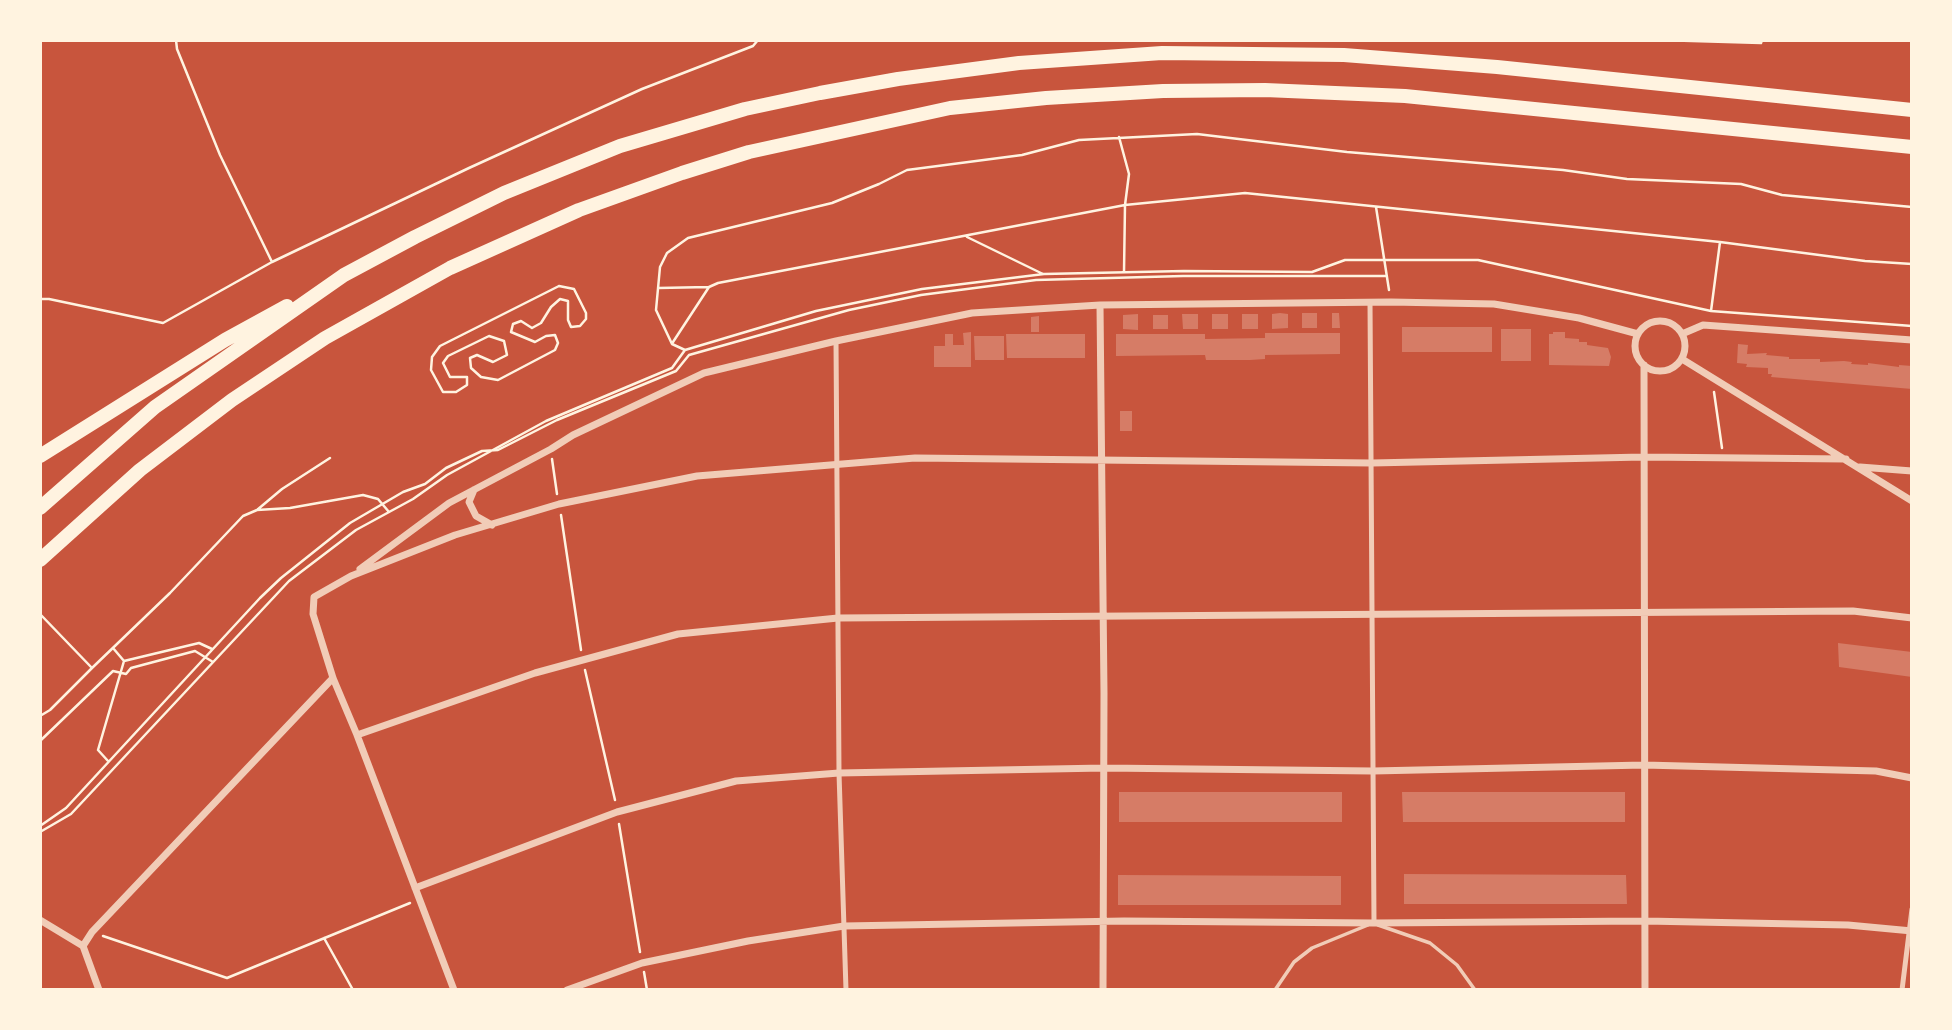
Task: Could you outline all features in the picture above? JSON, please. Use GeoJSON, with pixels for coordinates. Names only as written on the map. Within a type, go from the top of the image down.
{"type":"FeatureCollection","features":[{"type":"Feature","properties":{"kind":"highway"},"geometry":{"type":"LineString","coordinates":[[40,456],[225,340],[415,237],[504,193],[620,146],[745,109],[820,93],[898,79],[1019,63],[1162,53],[1344,55],[1497,67],[1912,110]]}},
{"type":"Feature","properties":{"kind":"highway"},"geometry":{"type":"LineString","coordinates":[[40,560],[140,470],[232,400],[325,338],[450,268],[579,211],[682,173],[762,149],[950,108],[1059,97],[1163,91],[1252,90],[1405,96],[1912,147]]}},
{"type":"Feature","properties":{"kind":"highway"},"geometry":{"type":"LineString","coordinates":[[40,508],[155,407],[344,275]]}},
{"type":"Feature","properties":{"kind":"street"},"geometry":{"type":"LineString","coordinates":[[1370,302],[1374,923]]}},
{"type":"Feature","properties":{"kind":"street"},"geometry":{"type":"LineString","coordinates":[[454,990],[333,678],[313,614],[314,597],[351,576],[449,503],[573,435],[704,373],[836,341],[972,313],[1100,305],[1391,302],[1513,306],[1579,318],[1638,334]]}},
{"type":"Feature","properties":{"kind":"street"},"geometry":{"type":"LineString","coordinates":[[1100,305],[1103,990]]}},
{"type":"Feature","properties":{"kind":"street"},"geometry":{"type":"LineString","coordinates":[[1644,365],[1660,371],[1669,369],[1682,359],[1685,351],[1682,334],[1676,327],[1664,321],[1647,325],[1638,334],[1636,351],[1644,365],[1645,990]]}},
{"type":"Feature","properties":{"kind":"street"},"geometry":{"type":"LineString","coordinates":[[1682,334],[1703,325],[1912,340]]}},
{"type":"Feature","properties":{"kind":"street"},"geometry":{"type":"LineString","coordinates":[[836,341],[839,773],[846,990]]}},
{"type":"Feature","properties":{"kind":"street"},"geometry":{"type":"LineString","coordinates":[[1682,359],[1912,501]]}},
{"type":"Feature","properties":{"kind":"street"},"geometry":{"type":"LineString","coordinates":[[351,576],[455,535],[559,505],[697,476],[837,463],[915,458],[1372,463],[1643,457],[1846,459]]}},
{"type":"Feature","properties":{"kind":"street"},"geometry":{"type":"LineString","coordinates":[[1859,467],[1912,471]]}},
{"type":"Feature","properties":{"kind":"street"},"geometry":{"type":"LineString","coordinates":[[475,489],[469,502],[475,516],[492,525]]}},
{"type":"Feature","properties":{"kind":"street"},"geometry":{"type":"LineString","coordinates":[[357,735],[535,673],[678,634],[838,618],[1853,611],[1912,618]]}},
{"type":"Feature","properties":{"kind":"street"},"geometry":{"type":"LineString","coordinates":[[83,946],[92,932],[333,678]]}},
{"type":"Feature","properties":{"kind":"street"},"geometry":{"type":"LineString","coordinates":[[415,888],[617,812],[736,782],[839,773],[1104,768],[1373,771],[1644,765],[1876,771],[1912,778]]}},
{"type":"Feature","properties":{"kind":"street"},"geometry":{"type":"LineString","coordinates":[[1902,990],[1912,909]]}},
{"type":"Feature","properties":{"kind":"street"},"geometry":{"type":"LineString","coordinates":[[40,920],[83,946],[99,990]]}},
{"type":"Feature","properties":{"kind":"street"},"geometry":{"type":"LineString","coordinates":[[567,990],[642,963],[748,941],[844,926],[1104,922],[1645,921],[1848,925],[1910,931]]}},
{"type":"Feature","properties":{"kind":"lane"},"geometry":{"type":"LineString","coordinates":[[1275,990],[1294,962],[1312,948],[1374,923],[1430,943],[1457,965],[1475,990]]}},
{"type":"Feature","properties":{"kind":"path"},"geometry":{"type":"LineString","coordinates":[[176,40],[177,49],[220,156],[272,262]]}},
{"type":"Feature","properties":{"kind":"path"},"geometry":{"type":"LineString","coordinates":[[40,299],[163,323],[272,262],[617,100],[753,46],[758,40]]}},
{"type":"Feature","properties":{"kind":"path"},"geometry":{"type":"LineString","coordinates":[[1658,40],[1760,43],[1762,40]]}},
{"type":"Feature","properties":{"kind":"path"},"geometry":{"type":"LineString","coordinates":[[685,350],[673,344],[656,310],[660,267],[667,253],[688,238],[832,203],[907,170],[1022,155],[1079,140],[1197,134],[1347,152],[1563,170],[1627,180],[1741,184],[1783,195],[1912,207]]}},
{"type":"Feature","properties":{"kind":"path"},"geometry":{"type":"LineString","coordinates":[[1119,136],[1129,174],[1125,205],[1124,272]]}},
{"type":"Feature","properties":{"kind":"path"},"geometry":{"type":"LineString","coordinates":[[658,288],[709,287],[718,283],[1125,205],[1245,193],[1912,264]]}},
{"type":"Feature","properties":{"kind":"path"},"geometry":{"type":"LineString","coordinates":[[1376,207],[1391,302]]}},
{"type":"Feature","properties":{"kind":"path"},"geometry":{"type":"LineString","coordinates":[[967,237],[1044,274]]}},
{"type":"Feature","properties":{"kind":"path"},"geometry":{"type":"LineString","coordinates":[[1711,311],[1720,242]]}},
{"type":"Feature","properties":{"kind":"path"},"geometry":{"type":"LineString","coordinates":[[40,832],[71,814],[289,581],[356,530],[413,499],[447,475],[547,421],[672,368],[685,350],[816,311],[922,289],[1044,274],[1312,272],[1345,260],[1478,260],[1711,311],[1912,326]]}},
{"type":"Feature","properties":{"kind":"path"},"geometry":{"type":"LineString","coordinates":[[559,286],[574,289],[586,313],[586,319],[580,326],[571,327],[568,320],[568,301],[561,299],[551,307],[541,323],[532,328],[521,321],[513,324],[511,332],[527,340],[535,342],[555,335],[558,343],[555,350],[498,380],[481,377],[471,368],[470,358],[477,355],[493,362],[507,355],[504,341],[489,335],[449,356],[443,363],[450,377],[467,377],[467,386],[456,393],[443,391],[431,370],[432,357],[440,346],[559,286]]}},
{"type":"Feature","properties":{"kind":"path"},"geometry":{"type":"LineString","coordinates":[[673,344],[709,287]]}},
{"type":"Feature","properties":{"kind":"path"},"geometry":{"type":"LineString","coordinates":[[1713,378],[1723,457]]}},
{"type":"Feature","properties":{"kind":"path"},"geometry":{"type":"LineString","coordinates":[[40,827],[66,808],[281,578],[350,523],[383,503],[425,484],[446,468],[482,451],[495,449]]}},
{"type":"Feature","properties":{"kind":"path"},"geometry":{"type":"LineString","coordinates":[[551,449],[583,660],[617,812],[647,990]]}},
{"type":"Feature","properties":{"kind":"path"},"geometry":{"type":"LineString","coordinates":[[40,716],[50,710],[170,593],[243,516],[257,510],[282,489],[330,458]]}},
{"type":"Feature","properties":{"kind":"path"},"geometry":{"type":"LineString","coordinates":[[257,510],[290,508],[363,495],[378,499],[389,512]]}},
{"type":"Feature","properties":{"kind":"path"},"geometry":{"type":"LineString","coordinates":[[40,614],[92,668]]}},
{"type":"Feature","properties":{"kind":"path"},"geometry":{"type":"LineString","coordinates":[[124,661],[199,643],[212,649]]}},
{"type":"Feature","properties":{"kind":"path"},"geometry":{"type":"LineString","coordinates":[[112,648],[124,661]]}},
{"type":"Feature","properties":{"kind":"path"},"geometry":{"type":"LineString","coordinates":[[40,741],[114,670],[126,674],[131,667],[195,651],[213,662]]}},
{"type":"Feature","properties":{"kind":"path"},"geometry":{"type":"LineString","coordinates":[[108,761],[98,750],[124,661]]}},
{"type":"Feature","properties":{"kind":"path"},"geometry":{"type":"LineString","coordinates":[[92,932],[227,978],[420,899]]}},
{"type":"Feature","properties":{"kind":"path"},"geometry":{"type":"LineString","coordinates":[[324,938],[353,990]]}},
{"type":"Feature","properties":{"kind":"building"},"geometry":{"type":"Polygon","coordinates":[[[1302,313],[1317,313],[1317,328],[1302,328],[1302,313]]]}},
{"type":"Feature","properties":{"kind":"building"},"geometry":{"type":"Polygon","coordinates":[[[1332,313],[1339,313],[1340,328],[1332,328],[1332,313]]]}},
{"type":"Feature","properties":{"kind":"building"},"geometry":{"type":"Polygon","coordinates":[[[1138,314],[1138,330],[1123,329],[1123,315],[1138,314]]]}},
{"type":"Feature","properties":{"kind":"building"},"geometry":{"type":"Polygon","coordinates":[[[1182,314],[1198,314],[1198,329],[1183,329],[1182,314]]]}},
{"type":"Feature","properties":{"kind":"building"},"geometry":{"type":"Polygon","coordinates":[[[1212,314],[1228,314],[1228,329],[1212,329],[1212,314]]]}},
{"type":"Feature","properties":{"kind":"building"},"geometry":{"type":"Polygon","coordinates":[[[1242,314],[1258,314],[1258,329],[1242,329],[1242,314]]]}},
{"type":"Feature","properties":{"kind":"building"},"geometry":{"type":"Polygon","coordinates":[[[1272,314],[1288,314],[1288,328],[1272,329],[1272,314]]]}},
{"type":"Feature","properties":{"kind":"building"},"geometry":{"type":"Polygon","coordinates":[[[1153,315],[1168,315],[1168,329],[1153,329],[1153,315]]]}},
{"type":"Feature","properties":{"kind":"building"},"geometry":{"type":"Polygon","coordinates":[[[1039,316],[1039,332],[1031,332],[1031,317],[1039,316]]]}},
{"type":"Feature","properties":{"kind":"building"},"geometry":{"type":"Polygon","coordinates":[[[1402,327],[1492,327],[1492,352],[1402,352],[1402,327]]]}},
{"type":"Feature","properties":{"kind":"building"},"geometry":{"type":"Polygon","coordinates":[[[1501,329],[1531,329],[1531,361],[1501,361],[1501,329]]]}},
{"type":"Feature","properties":{"kind":"building"},"geometry":{"type":"Polygon","coordinates":[[[971,332],[971,367],[934,367],[934,346],[945,346],[945,334],[953,334],[953,345],[964,345],[963,333],[971,332]]]}},
{"type":"Feature","properties":{"kind":"building"},"geometry":{"type":"Polygon","coordinates":[[[1565,332],[1565,338],[1579,339],[1579,342],[1587,342],[1587,345],[1608,348],[1611,357],[1609,366],[1549,365],[1549,334],[1565,332]]]}},
{"type":"Feature","properties":{"kind":"building"},"geometry":{"type":"Polygon","coordinates":[[[1265,333],[1340,333],[1340,354],[1265,355],[1265,359],[1250,360],[1206,360],[1205,355],[1116,356],[1116,334],[1205,334],[1205,339],[1265,338],[1265,333]]]}},
{"type":"Feature","properties":{"kind":"building"},"geometry":{"type":"Polygon","coordinates":[[[1006,334],[1085,334],[1085,358],[1007,358],[1006,334]]]}},
{"type":"Feature","properties":{"kind":"building"},"geometry":{"type":"Polygon","coordinates":[[[974,336],[1004,336],[1004,360],[975,360],[974,336]]]}},
{"type":"Feature","properties":{"kind":"building"},"geometry":{"type":"Polygon","coordinates":[[[1738,344],[1748,345],[1747,354],[1767,353],[1766,355],[1789,359],[1820,359],[1820,362],[1912,366],[1912,389],[1771,377],[1768,368],[1746,367],[1747,364],[1737,363],[1738,344]]]}},
{"type":"Feature","properties":{"kind":"building"},"geometry":{"type":"Polygon","coordinates":[[[1120,411],[1132,411],[1132,431],[1120,431],[1120,411]]]}},
{"type":"Feature","properties":{"kind":"building"},"geometry":{"type":"Polygon","coordinates":[[[1838,643],[1912,652],[1912,677],[1839,667],[1838,643]]]}},
{"type":"Feature","properties":{"kind":"building"},"geometry":{"type":"Polygon","coordinates":[[[1119,792],[1342,792],[1342,822],[1119,822],[1119,792]]]}},
{"type":"Feature","properties":{"kind":"building"},"geometry":{"type":"Polygon","coordinates":[[[1402,792],[1625,792],[1625,822],[1403,822],[1402,792]]]}},
{"type":"Feature","properties":{"kind":"building"},"geometry":{"type":"Polygon","coordinates":[[[1404,874],[1626,875],[1627,904],[1404,904],[1404,874]]]}},
{"type":"Feature","properties":{"kind":"building"},"geometry":{"type":"Polygon","coordinates":[[[1118,875],[1341,876],[1341,905],[1118,905],[1118,875]]]}}]}
